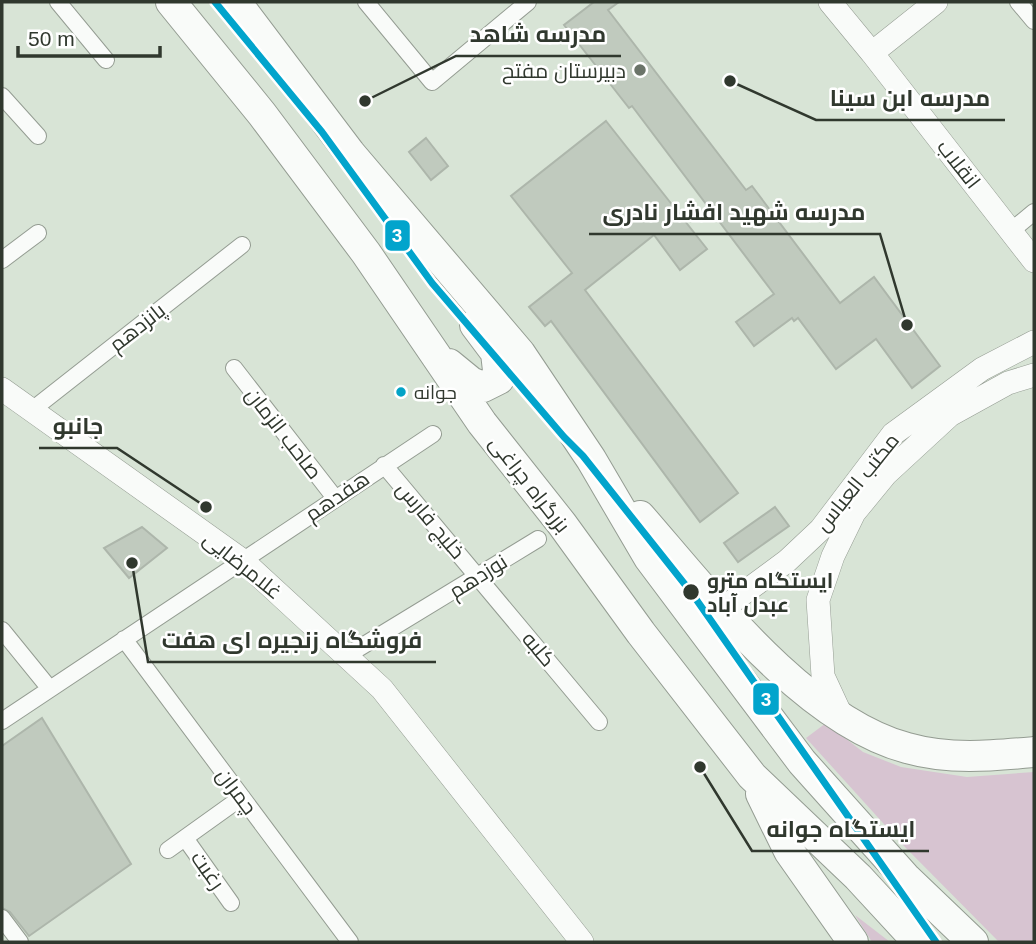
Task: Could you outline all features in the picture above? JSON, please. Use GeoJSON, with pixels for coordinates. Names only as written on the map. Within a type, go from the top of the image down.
{"type":"FeatureCollection","features":[{"type":"Feature","properties":{"kind":"highway","name":"بزرگراه چراغی"},"geometry":{"type":"LineString","coordinates":[[171,2],[270,124],[366,253],[482,423],[562,524],[641,633],[752,776],[858,877],[918,942]]}},
{"type":"Feature","properties":{"kind":"highway"},"geometry":{"type":"LineString","coordinates":[[236,2],[351,153],[520,353],[591,459],[649,558],[802,762],[905,877],[973,942]]}},
{"type":"Feature","properties":{"kind":"highway"},"geometry":{"type":"LineString","coordinates":[[414,229],[433,266],[496,353],[499,379],[483,387],[471,382],[428,345]]}},
{"type":"Feature","properties":{"kind":"highway"},"geometry":{"type":"LineString","coordinates":[[591,459],[722,610],[766,656],[842,717],[873,736],[906,748],[942,755],[970,757],[1034,752]]}},
{"type":"Feature","properties":{"kind":"highway"},"geometry":{"type":"LineString","coordinates":[[752,776],[789,851],[853,942]]}},
{"type":"Feature","properties":{"kind":"main road","name":"انقلاب"},"geometry":{"type":"LineString","coordinates":[[830,2],[1034,261]]}},
{"type":"Feature","properties":{"kind":"main road"},"geometry":{"type":"LineString","coordinates":[[872,53],[936,2]]}},
{"type":"Feature","properties":{"kind":"main road","name":"مکتب العباس"},"geometry":{"type":"LineString","coordinates":[[722,610],[787,561],[821,529],[892,434],[982,369],[1034,342]]}},
{"type":"Feature","properties":{"kind":"main road","name":"مکتب العباس"},"geometry":{"type":"LineString","coordinates":[[842,717],[822,676],[818,600],[833,556],[854,513],[886,474],[950,415],[1008,383],[1034,375]]}},
{"type":"Feature","properties":{"kind":"main road","name":"غلامرضایی"},"geometry":{"type":"LineString","coordinates":[[2,389],[242,560],[382,689],[582,942]]}},
{"type":"Feature","properties":{"kind":"street"},"geometry":{"type":"LineString","coordinates":[[58,2],[106,60]]}},
{"type":"Feature","properties":{"kind":"street"},"geometry":{"type":"LineString","coordinates":[[366,2],[432,82],[508,8],[528,2]]}},
{"type":"Feature","properties":{"kind":"street"},"geometry":{"type":"LineString","coordinates":[[1018,2],[1034,21]]}},
{"type":"Feature","properties":{"kind":"street"},"geometry":{"type":"LineString","coordinates":[[2,96],[37,136]]}},
{"type":"Feature","properties":{"kind":"street"},"geometry":{"type":"LineString","coordinates":[[1011,231],[1034,212]]}},
{"type":"Feature","properties":{"kind":"street"},"geometry":{"type":"LineString","coordinates":[[2,260],[38,233]]}},
{"type":"Feature","properties":{"kind":"street","name":"پانزدهم"},"geometry":{"type":"LineString","coordinates":[[32,410],[242,245]]}},
{"type":"Feature","properties":{"kind":"street","name":"صاحب الزمان"},"geometry":{"type":"LineString","coordinates":[[234,368],[335,498]]}},
{"type":"Feature","properties":{"kind":"street","name":"هفدهم"},"geometry":{"type":"LineString","coordinates":[[2,721],[433,434]]}},
{"type":"Feature","properties":{"kind":"street","name":"خلیج فارس"},"geometry":{"type":"LineString","coordinates":[[384,465],[478,576]]}},
{"type":"Feature","properties":{"kind":"street","name":"نوزدهم"},"geometry":{"type":"LineString","coordinates":[[346,656],[538,539]]}},
{"type":"Feature","properties":{"kind":"street","name":"کلبه"},"geometry":{"type":"LineString","coordinates":[[478,576],[600,722]]}},
{"type":"Feature","properties":{"kind":"street"},"geometry":{"type":"LineString","coordinates":[[2,630],[50,689]]}},
{"type":"Feature","properties":{"kind":"street","name":"چمران"},"geometry":{"type":"LineString","coordinates":[[124,639],[350,942]]}},
{"type":"Feature","properties":{"kind":"street"},"geometry":{"type":"LineString","coordinates":[[169,850],[242,797]]}},
{"type":"Feature","properties":{"kind":"street","name":"رغبت"},"geometry":{"type":"LineString","coordinates":[[186,838],[231,903]]}},
{"type":"Feature","properties":{"kind":"street"},"geometry":{"type":"LineString","coordinates":[[2,918],[19,942]]}},
{"type":"Feature","properties":{"kind":"shaded area"},"geometry":{"type":"Polygon","coordinates":[[[826,723],[863,752],[901,767],[967,777],[1034,772],[1034,942],[999,942],[902,844],[806,738],[826,723]]]}},
{"type":"Feature","properties":{"kind":"shaded area"},"geometry":{"type":"Polygon","coordinates":[[[855,915],[890,942],[872,942],[855,915]]]}},
{"type":"Feature","properties":{"kind":"building"},"geometry":{"type":"Polygon","coordinates":[[[594,2],[619,2],[608,10],[746,190],[752,186],[840,303],[874,277],[940,366],[912,388],[876,339],[836,369],[798,318],[794,321],[792,318],[754,346],[736,322],[774,294],[632,106],[629,108],[564,25],[594,2]]]}},
{"type":"Feature","properties":{"kind":"building"},"geometry":{"type":"Polygon","coordinates":[[[606,121],[707,249],[680,270],[654,235],[585,290],[738,493],[700,522],[551,321],[545,326],[529,307],[572,273],[511,196],[606,121]]]}},
{"type":"Feature","properties":{"kind":"building"},"geometry":{"type":"Polygon","coordinates":[[[426,138],[448,166],[431,180],[409,152],[426,138]]]}},
{"type":"Feature","properties":{"kind":"building"},"geometry":{"type":"Polygon","coordinates":[[[775,507],[789,526],[738,562],[724,543],[775,507]]]}},
{"type":"Feature","properties":{"kind":"building"},"geometry":{"type":"Polygon","coordinates":[[[142,527],[167,548],[129,578],[104,548],[142,527]]]}},
{"type":"Feature","properties":{"kind":"building"},"geometry":{"type":"Polygon","coordinates":[[[42,718],[131,864],[29,936],[10,912],[2,908],[2,746],[42,718]]]}},
{"type":"Feature","properties":{"kind":"transit line","name":"3"},"geometry":{"type":"LineString","coordinates":[[215,2],[322,132],[432,283],[583,456],[691,592],[936,942]]}},
{"type":"Feature","properties":{"kind":"place","name":"دبیرستان مفتح"},"geometry":{"type":"Point","coordinates":[640,70]}},
{"type":"Feature","properties":{"kind":"place","name":"مدرسه ابن سینا"},"geometry":{"type":"Point","coordinates":[730,81]}},
{"type":"Feature","properties":{"kind":"place","name":"مدرسه شاهد"},"geometry":{"type":"Point","coordinates":[365,101]}},
{"type":"Feature","properties":{"kind":"place","name":"مدرسه شهید افشار نادری"},"geometry":{"type":"Point","coordinates":[907,325]}},
{"type":"Feature","properties":{"kind":"place","name":"جوانه"},"geometry":{"type":"Point","coordinates":[401,392]}},
{"type":"Feature","properties":{"kind":"place","name":"جانبو"},"geometry":{"type":"Point","coordinates":[206,507]}},
{"type":"Feature","properties":{"kind":"place","name":"فروشگاه زنجیره ای هفت"},"geometry":{"type":"Point","coordinates":[132,563]}},
{"type":"Feature","properties":{"kind":"place","name":"ایستگاه مترو عبدل آباد"},"geometry":{"type":"Point","coordinates":[691,592]}},
{"type":"Feature","properties":{"kind":"place","name":"ایستگاه جوانه"},"geometry":{"type":"Point","coordinates":[700,767]}}]}
